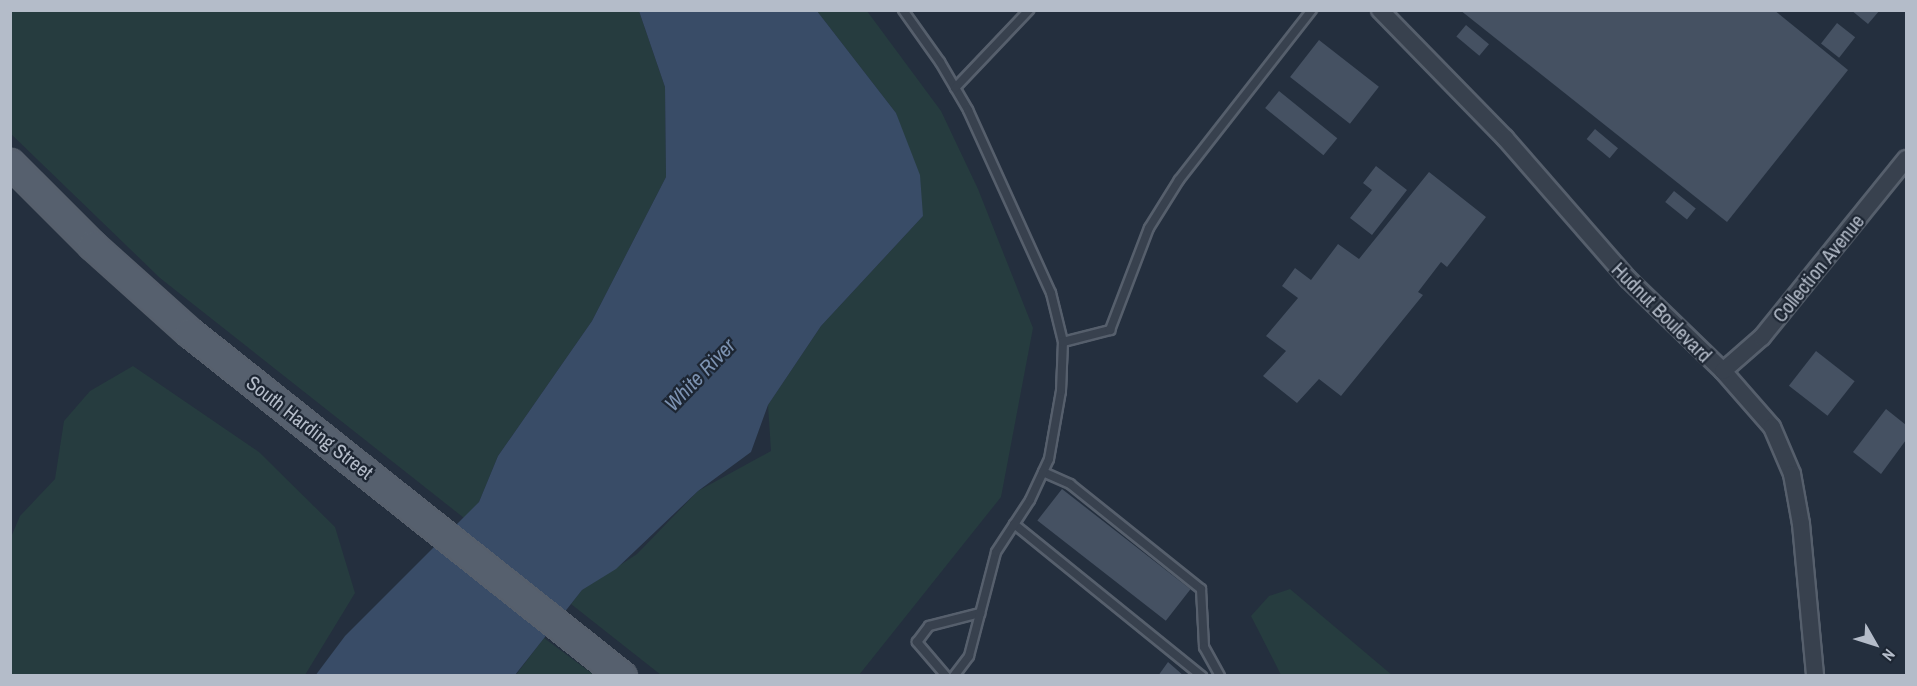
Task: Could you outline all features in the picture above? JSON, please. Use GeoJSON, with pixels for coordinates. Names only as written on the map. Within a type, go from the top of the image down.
{"type":"FeatureCollection","features":[{"type":"Feature","properties":{"kind":"main road","name":"South Harding Street"},"geometry":{"type":"LineString","coordinates":[[10,163],[157,305],[622,675]]}},
{"type":"Feature","properties":{"kind":"street","name":"Hudnut Boulevard"},"geometry":{"type":"LineString","coordinates":[[1380,10],[1505,138],[1628,279],[1723,371],[1772,427],[1792,474],[1801,525],[1815,675]]}},
{"type":"Feature","properties":{"kind":"street","name":"Collection Avenue"},"geometry":{"type":"LineString","coordinates":[[1723,371],[1762,336],[1906,159]]}},
{"type":"Feature","properties":{"kind":"lane"},"geometry":{"type":"LineString","coordinates":[[903,10],[955,88],[1051,293],[1063,342],[1061,391],[1043,472],[996,552],[969,656],[954,675]]}},
{"type":"Feature","properties":{"kind":"lane"},"geometry":{"type":"LineString","coordinates":[[955,88],[1029,10]]}},
{"type":"Feature","properties":{"kind":"lane"},"geometry":{"type":"LineString","coordinates":[[1063,342],[1110,330],[1149,228],[1179,180],[1312,10]]}},
{"type":"Feature","properties":{"kind":"lane"},"geometry":{"type":"LineString","coordinates":[[1043,472],[1070,484],[1201,589],[1204,647],[1220,675]]}},
{"type":"Feature","properties":{"kind":"lane"},"geometry":{"type":"LineString","coordinates":[[1014,524],[1202,675]]}},
{"type":"Feature","properties":{"kind":"lane"},"geometry":{"type":"LineString","coordinates":[[946,675],[917,642],[929,626],[980,613]]}},
{"type":"Feature","properties":{"kind":"green space"},"geometry":{"type":"Polygon","coordinates":[[[10,11],[639,11],[665,87],[666,177],[592,321],[498,456],[479,502],[464,518],[160,278],[11,134],[10,11]]]}},
{"type":"Feature","properties":{"kind":"green space"},"geometry":{"type":"Polygon","coordinates":[[[817,11],[867,11],[941,111],[978,189],[1033,328],[1001,497],[859,675],[661,675],[571,604],[582,590],[637,554],[698,491],[771,451],[768,405],[821,326],[923,216],[896,113],[817,11]]]}},
{"type":"Feature","properties":{"kind":"green space"},"geometry":{"type":"Polygon","coordinates":[[[133,366],[259,452],[335,527],[355,593],[305,675],[11,675],[11,537],[20,516],[55,479],[64,421],[90,391],[133,366]]]}},
{"type":"Feature","properties":{"kind":"green space"},"geometry":{"type":"Polygon","coordinates":[[[1290,589],[1392,675],[1281,675],[1251,616],[1269,596],[1290,589]]]}},
{"type":"Feature","properties":{"kind":"green space"},"geometry":{"type":"Polygon","coordinates":[[[544,638],[594,675],[515,676],[544,638]]]}},
{"type":"Feature","properties":{"kind":"water","name":"White River"},"geometry":{"type":"Polygon","coordinates":[[[639,11],[817,11],[896,113],[920,175],[923,216],[821,326],[768,405],[751,452],[698,491],[616,569],[582,590],[515,675],[315,676],[345,636],[479,502],[498,456],[592,321],[666,177],[665,87],[639,11]]]}},
{"type":"Feature","properties":{"kind":"building"},"geometry":{"type":"Polygon","coordinates":[[[1460,10],[1774,10],[1848,70],[1727,222],[1460,10]]]}},
{"type":"Feature","properties":{"kind":"building"},"geometry":{"type":"Polygon","coordinates":[[[1851,10],[1880,10],[1868,24],[1851,10]]]}},
{"type":"Feature","properties":{"kind":"building"},"geometry":{"type":"Polygon","coordinates":[[[1837,23],[1855,37],[1839,58],[1821,43],[1837,23]]]}},
{"type":"Feature","properties":{"kind":"building"},"geometry":{"type":"Polygon","coordinates":[[[1466,25],[1489,44],[1479,56],[1456,36],[1466,25]]]}},
{"type":"Feature","properties":{"kind":"building"},"geometry":{"type":"Polygon","coordinates":[[[1319,40],[1379,87],[1350,124],[1290,77],[1319,40]]]}},
{"type":"Feature","properties":{"kind":"building"},"geometry":{"type":"Polygon","coordinates":[[[1279,91],[1337,138],[1323,155],[1265,108],[1279,91]]]}},
{"type":"Feature","properties":{"kind":"building"},"geometry":{"type":"Polygon","coordinates":[[[1595,129],[1618,148],[1610,158],[1587,139],[1595,129]]]}},
{"type":"Feature","properties":{"kind":"building"},"geometry":{"type":"Polygon","coordinates":[[[1376,166],[1407,190],[1372,235],[1350,218],[1372,190],[1363,183],[1376,166]]]}},
{"type":"Feature","properties":{"kind":"building"},"geometry":{"type":"Polygon","coordinates":[[[1429,172],[1486,217],[1447,267],[1441,262],[1418,292],[1423,295],[1341,396],[1319,379],[1297,403],[1263,376],[1286,351],[1266,336],[1298,298],[1282,286],[1295,268],[1311,280],[1338,244],[1359,259],[1429,172]]]}},
{"type":"Feature","properties":{"kind":"building"},"geometry":{"type":"Polygon","coordinates":[[[1674,191],[1696,209],[1687,220],[1665,202],[1674,191]]]}},
{"type":"Feature","properties":{"kind":"building"},"geometry":{"type":"Polygon","coordinates":[[[1816,351],[1855,381],[1828,416],[1789,386],[1816,351]]]}},
{"type":"Feature","properties":{"kind":"building"},"geometry":{"type":"Polygon","coordinates":[[[1886,409],[1906,425],[1906,440],[1881,474],[1853,452],[1886,409]]]}},
{"type":"Feature","properties":{"kind":"building"},"geometry":{"type":"Polygon","coordinates":[[[1062,489],[1190,589],[1166,621],[1037,521],[1062,489]]]}},
{"type":"Feature","properties":{"kind":"building"},"geometry":{"type":"Polygon","coordinates":[[[1168,662],[1184,676],[1158,676],[1168,662]]]}}]}
